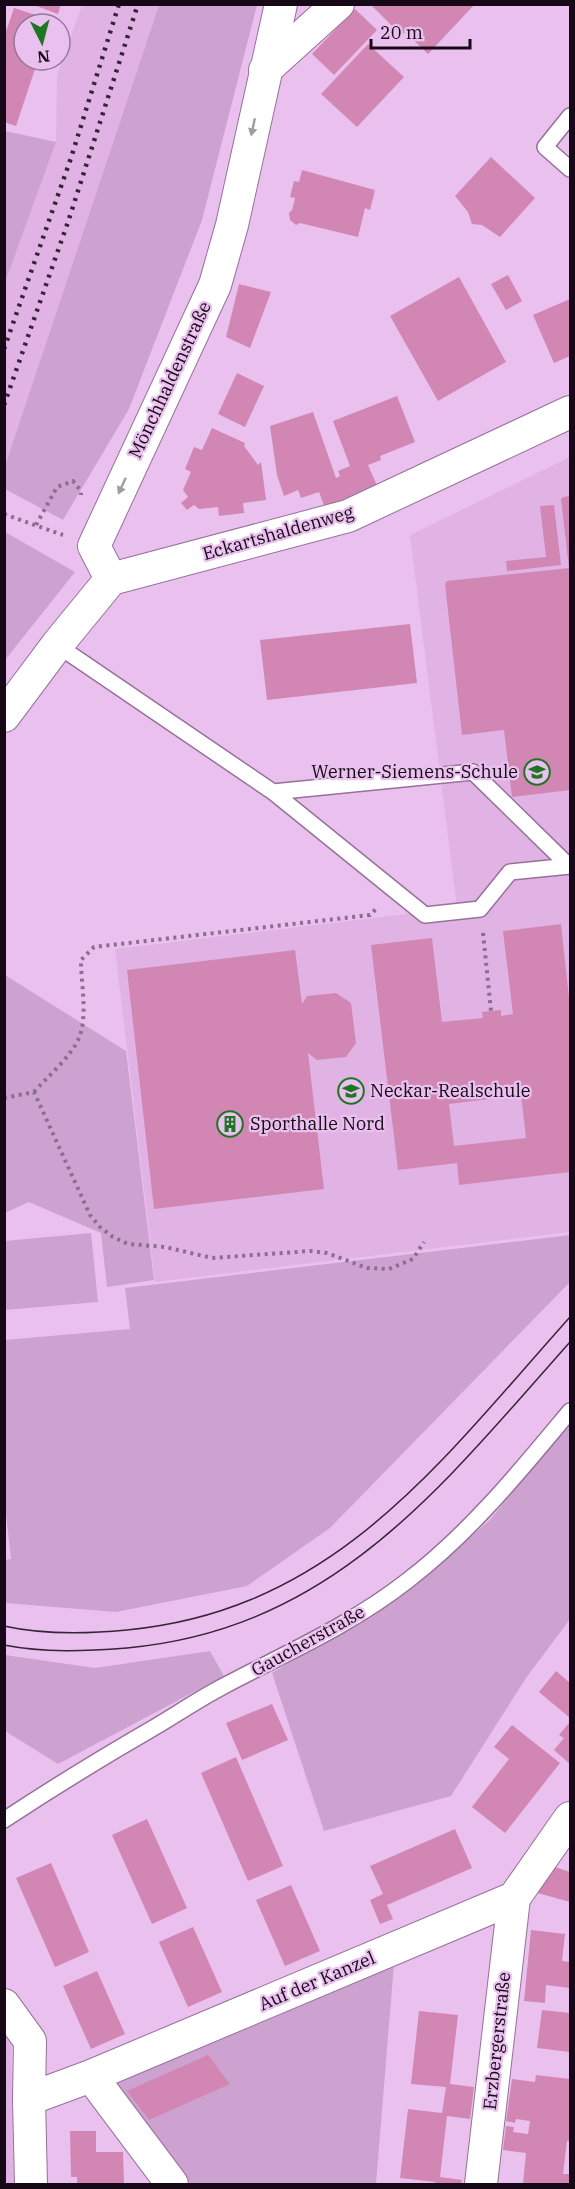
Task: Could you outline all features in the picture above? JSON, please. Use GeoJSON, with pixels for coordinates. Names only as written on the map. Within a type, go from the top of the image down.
{"type":"FeatureCollection","features":[{"type":"Feature","properties":{"kind":"street","name":"Mönchhaldenstraße"},"geometry":{"type":"LineString","coordinates":[[111,579],[94,546],[215,285],[232,225],[281,4]]}},
{"type":"Feature","properties":{"kind":"street"},"geometry":{"type":"LineString","coordinates":[[265,70],[338,4]]}},
{"type":"Feature","properties":{"kind":"street","name":"Eckartshaldenweg"},"geometry":{"type":"LineString","coordinates":[[111,579],[348,516],[570,412]]}},
{"type":"Feature","properties":{"kind":"street"},"geometry":{"type":"LineString","coordinates":[[4,716],[57,645],[111,579]]}},
{"type":"Feature","properties":{"kind":"street"},"geometry":{"type":"LineString","coordinates":[[514,1898],[570,1818]]}},
{"type":"Feature","properties":{"kind":"street","name":"Auf der Kanzel"},"geometry":{"type":"LineString","coordinates":[[29,2099],[91,2076],[514,1898]]}},
{"type":"Feature","properties":{"kind":"street","name":"Erzbergerstraße"},"geometry":{"type":"LineString","coordinates":[[481,2184],[514,1898]]}},
{"type":"Feature","properties":{"kind":"street"},"geometry":{"type":"LineString","coordinates":[[4,2005],[30,2042],[31,2184]]}},
{"type":"Feature","properties":{"kind":"street"},"geometry":{"type":"LineString","coordinates":[[91,2076],[172,2184]]}},
{"type":"Feature","properties":{"kind":"lane"},"geometry":{"type":"LineString","coordinates":[[570,116],[545,147],[570,169]]}},
{"type":"Feature","properties":{"kind":"lane"},"geometry":{"type":"LineString","coordinates":[[57,645],[273,792],[424,915],[480,909],[510,872],[570,866]]}},
{"type":"Feature","properties":{"kind":"lane"},"geometry":{"type":"LineString","coordinates":[[273,792],[473,772],[570,866]]}},
{"type":"Feature","properties":{"kind":"lane","name":"Gaucherstraße"},"geometry":{"type":"LineString","coordinates":[[4,1821],[73,1775],[219,1688],[355,1617],[405,1583],[437,1558],[466,1528],[570,1411]]}},
{"type":"Feature","properties":{"kind":"path"},"geometry":{"type":"LineString","coordinates":[[36,525],[57,487],[73,481],[81,492],[81,502]]}},
{"type":"Feature","properties":{"kind":"path"},"geometry":{"type":"LineString","coordinates":[[6,515],[68,537]]}},
{"type":"Feature","properties":{"kind":"path"},"geometry":{"type":"LineString","coordinates":[[4,1098],[34,1092],[73,1049],[83,1023],[81,960],[94,947],[370,915],[395,891]]}},
{"type":"Feature","properties":{"kind":"path"},"geometry":{"type":"LineString","coordinates":[[480,909],[491,1011]]}},
{"type":"Feature","properties":{"kind":"path"},"geometry":{"type":"LineString","coordinates":[[34,1092],[90,1215],[113,1238],[128,1244],[165,1247],[212,1258],[318,1252],[338,1256],[367,1268],[389,1269],[413,1259],[424,1242]]}},
{"type":"Feature","properties":{"kind":"shaded area"},"geometry":{"type":"Polygon","coordinates":[[[82,5],[159,5],[5,466],[5,283],[56,142],[57,75],[58,72],[72,72],[72,33],[82,5]]]}},
{"type":"Feature","properties":{"kind":"shaded area"},"geometry":{"type":"Polygon","coordinates":[[[159,5],[257,5],[202,220],[129,409],[63,520],[5,489],[5,466],[159,5]]]}},
{"type":"Feature","properties":{"kind":"shaded area"},"geometry":{"type":"Polygon","coordinates":[[[4,131],[56,142],[5,283],[4,131]]]}},
{"type":"Feature","properties":{"kind":"shaded area","name":"Neckar-Realschule"},"geometry":{"type":"Polygon","coordinates":[[[570,457],[570,1232],[155,1282],[115,949],[457,908],[410,535],[570,457]]]}},
{"type":"Feature","properties":{"kind":"shaded area"},"geometry":{"type":"Polygon","coordinates":[[[5,532],[75,572],[5,660],[5,532]]]}},
{"type":"Feature","properties":{"kind":"shaded area"},"geometry":{"type":"Polygon","coordinates":[[[5,975],[126,1051],[154,1280],[107,1287],[101,1233],[29,1202],[5,1213],[5,975]]]}},
{"type":"Feature","properties":{"kind":"shaded area"},"geometry":{"type":"Polygon","coordinates":[[[91,1233],[98,1302],[5,1310],[5,1241],[91,1233]]]}},
{"type":"Feature","properties":{"kind":"shaded area"},"geometry":{"type":"Polygon","coordinates":[[[570,1235],[570,1282],[330,1528],[247,1586],[116,1612],[5,1603],[5,1560],[11,1559],[4,1495],[5,1340],[130,1329],[125,1288],[570,1235]]]}},
{"type":"Feature","properties":{"kind":"shaded area"},"geometry":{"type":"Polygon","coordinates":[[[570,1422],[570,1619],[526,1678],[451,1796],[324,1831],[272,1673],[395,1600],[489,1521],[570,1422]]]}},
{"type":"Feature","properties":{"kind":"shaded area"},"geometry":{"type":"Polygon","coordinates":[[[210,1651],[224,1676],[58,1764],[5,1731],[5,1655],[95,1668],[210,1651]]]}},
{"type":"Feature","properties":{"kind":"shaded area"},"geometry":{"type":"Polygon","coordinates":[[[394,1964],[376,2184],[191,2184],[109,2080],[394,1964]]]}},
{"type":"Feature","properties":{"kind":"shaded area"},"geometry":{"type":"Polygon","coordinates":[[[5,2033],[11,2043],[14,2184],[5,2184],[5,2033]]]}},
{"type":"Feature","properties":{"kind":"building"},"geometry":{"type":"Polygon","coordinates":[[[31,4],[61,4],[59,12],[31,4]]]}},
{"type":"Feature","properties":{"kind":"building"},"geometry":{"type":"Polygon","coordinates":[[[370,4],[475,4],[428,54],[405,32],[401,35],[370,4]]]}},
{"type":"Feature","properties":{"kind":"building"},"geometry":{"type":"Polygon","coordinates":[[[14,8],[26,12],[13,12],[14,8]]]}},
{"type":"Feature","properties":{"kind":"building"},"geometry":{"type":"Polygon","coordinates":[[[355,9],[377,30],[334,75],[312,54],[355,9]]]}},
{"type":"Feature","properties":{"kind":"building"},"geometry":{"type":"Polygon","coordinates":[[[12,14],[12,72],[34,72],[16,126],[4,122],[4,37],[12,14]]]}},
{"type":"Feature","properties":{"kind":"building"},"geometry":{"type":"Polygon","coordinates":[[[368,44],[404,77],[357,127],[321,94],[368,44]]]}},
{"type":"Feature","properties":{"kind":"building"},"geometry":{"type":"Polygon","coordinates":[[[491,157],[535,198],[500,237],[482,225],[472,224],[468,212],[455,196],[491,157]]]}},
{"type":"Feature","properties":{"kind":"building"},"geometry":{"type":"Polygon","coordinates":[[[302,170],[375,190],[370,210],[365,208],[358,237],[300,223],[296,225],[290,220],[289,213],[295,198],[290,197],[294,181],[299,182],[302,170]]]}},
{"type":"Feature","properties":{"kind":"building"},"geometry":{"type":"Polygon","coordinates":[[[508,275],[522,301],[506,310],[491,284],[508,275]]]}},
{"type":"Feature","properties":{"kind":"building"},"geometry":{"type":"Polygon","coordinates":[[[459,277],[506,362],[438,401],[390,316],[459,277]]]}},
{"type":"Feature","properties":{"kind":"building"},"geometry":{"type":"Polygon","coordinates":[[[239,284],[271,292],[250,348],[226,337],[239,284]]]}},
{"type":"Feature","properties":{"kind":"building"},"geometry":{"type":"Polygon","coordinates":[[[570,299],[570,356],[554,363],[533,315],[570,299]]]}},
{"type":"Feature","properties":{"kind":"building"},"geometry":{"type":"Polygon","coordinates":[[[237,373],[264,386],[245,427],[218,414],[237,373]]]}},
{"type":"Feature","properties":{"kind":"building"},"geometry":{"type":"Polygon","coordinates":[[[397,396],[415,442],[380,456],[381,460],[368,465],[378,488],[325,508],[319,492],[301,498],[298,490],[284,496],[277,475],[270,426],[313,412],[336,478],[340,476],[338,471],[350,466],[333,421],[397,396]]]}},
{"type":"Feature","properties":{"kind":"building"},"geometry":{"type":"Polygon","coordinates":[[[212,428],[245,443],[244,446],[258,465],[261,462],[266,500],[243,503],[244,513],[219,516],[218,507],[199,509],[194,505],[187,510],[181,503],[188,497],[183,490],[191,472],[185,469],[194,447],[202,450],[212,428]]]}},
{"type":"Feature","properties":{"kind":"building"},"geometry":{"type":"Polygon","coordinates":[[[570,496],[570,790],[512,797],[504,730],[462,735],[445,584],[447,581],[569,568],[561,499],[570,496]]]}},
{"type":"Feature","properties":{"kind":"building"},"geometry":{"type":"Polygon","coordinates":[[[554,505],[561,565],[507,571],[506,561],[546,557],[540,506],[554,505]]]}},
{"type":"Feature","properties":{"kind":"building"},"geometry":{"type":"Polygon","coordinates":[[[410,624],[417,683],[267,700],[260,640],[410,624]]]}},
{"type":"Feature","properties":{"kind":"building"},"geometry":{"type":"Polygon","coordinates":[[[561,924],[570,1007],[570,1172],[459,1185],[457,1163],[398,1170],[371,945],[432,938],[442,1022],[483,1018],[482,1012],[501,1010],[501,1016],[513,1014],[503,931],[561,924]],[[521,1095],[449,1104],[454,1146],[526,1138],[521,1095]]]}},
{"type":"Feature","properties":{"kind":"building","name":"Sporthalle Nord"},"geometry":{"type":"Polygon","coordinates":[[[295,950],[302,1004],[307,996],[336,993],[351,1003],[356,1043],[346,1057],[317,1060],[308,1053],[324,1189],[154,1209],[127,970],[295,950]]]}},
{"type":"Feature","properties":{"kind":"building"},"geometry":{"type":"Polygon","coordinates":[[[556,1671],[570,1683],[570,1718],[539,1692],[556,1671]]]}},
{"type":"Feature","properties":{"kind":"building"},"geometry":{"type":"Polygon","coordinates":[[[272,1704],[288,1740],[242,1760],[226,1723],[272,1704]]]}},
{"type":"Feature","properties":{"kind":"building"},"geometry":{"type":"Polygon","coordinates":[[[569,1723],[570,1764],[554,1750],[564,1738],[559,1735],[569,1723]]]}},
{"type":"Feature","properties":{"kind":"building"},"geometry":{"type":"Polygon","coordinates":[[[512,1725],[560,1763],[505,1833],[472,1807],[509,1759],[494,1747],[512,1725]]]}},
{"type":"Feature","properties":{"kind":"building"},"geometry":{"type":"Polygon","coordinates":[[[236,1757],[283,1866],[248,1881],[201,1773],[236,1757]]]}},
{"type":"Feature","properties":{"kind":"building"},"geometry":{"type":"Polygon","coordinates":[[[147,1819],[187,1908],[152,1924],[112,1835],[147,1819]]]}},
{"type":"Feature","properties":{"kind":"building"},"geometry":{"type":"Polygon","coordinates":[[[455,1829],[472,1868],[387,1905],[393,1919],[380,1924],[370,1900],[383,1894],[370,1866],[455,1829]]]}},
{"type":"Feature","properties":{"kind":"building"},"geometry":{"type":"Polygon","coordinates":[[[51,1863],[89,1952],[55,1967],[16,1878],[51,1863]]]}},
{"type":"Feature","properties":{"kind":"building"},"geometry":{"type":"Polygon","coordinates":[[[555,1867],[570,1872],[570,1902],[534,1892],[555,1867]]]}},
{"type":"Feature","properties":{"kind":"building"},"geometry":{"type":"Polygon","coordinates":[[[291,1885],[320,1951],[285,1966],[256,1900],[291,1885]]]}},
{"type":"Feature","properties":{"kind":"building"},"geometry":{"type":"Polygon","coordinates":[[[193,1927],[222,1992],[188,2007],[159,1942],[193,1927]]]}},
{"type":"Feature","properties":{"kind":"building"},"geometry":{"type":"Polygon","coordinates":[[[531,1930],[565,1934],[562,1961],[570,1962],[570,1988],[546,1985],[545,2003],[524,2001],[531,1930]]]}},
{"type":"Feature","properties":{"kind":"building"},"geometry":{"type":"Polygon","coordinates":[[[97,1971],[125,2034],[91,2049],[63,1986],[97,1971]]]}},
{"type":"Feature","properties":{"kind":"building"},"geometry":{"type":"Polygon","coordinates":[[[542,2010],[570,2013],[570,2052],[537,2048],[542,2010]]]}},
{"type":"Feature","properties":{"kind":"building"},"geometry":{"type":"Polygon","coordinates":[[[419,2011],[458,2015],[450,2084],[474,2087],[470,2119],[447,2116],[440,2177],[462,2180],[461,2184],[435,2184],[435,2182],[400,2178],[408,2109],[442,2113],[446,2087],[411,2084],[419,2011]]]}},
{"type":"Feature","properties":{"kind":"building"},"geometry":{"type":"Polygon","coordinates":[[[208,2055],[230,2084],[149,2120],[127,2091],[208,2055]]]}},
{"type":"Feature","properties":{"kind":"building"},"geometry":{"type":"Polygon","coordinates":[[[536,2075],[570,2079],[570,2141],[567,2141],[563,2174],[570,2174],[569,2184],[523,2184],[526,2153],[503,2150],[506,2126],[514,2127],[513,2132],[528,2134],[530,2121],[516,2119],[515,2123],[506,2121],[512,2079],[535,2082],[536,2075]]]}},
{"type":"Feature","properties":{"kind":"building"},"geometry":{"type":"Polygon","coordinates":[[[70,2131],[96,2131],[96,2152],[123,2152],[124,2184],[77,2184],[77,2177],[71,2177],[70,2131]]]}},
{"type":"Feature","properties":{"kind":"tram line"},"geometry":{"type":"LineString","coordinates":[[4,1626],[65,1633],[127,1630],[201,1617],[266,1593],[325,1560],[378,1520],[428,1474],[476,1424],[570,1317]]}},
{"type":"Feature","properties":{"kind":"tram line"},"geometry":{"type":"LineString","coordinates":[[4,1645],[50,1650],[127,1648],[200,1635],[266,1612],[324,1581],[378,1542],[428,1497],[476,1448],[570,1342]]}},
{"type":"Feature","properties":{"kind":"railway"},"geometry":{"type":"LineString","coordinates":[[4,349],[71,158],[119,4]]}},
{"type":"Feature","properties":{"kind":"railway"},"geometry":{"type":"LineString","coordinates":[[4,405],[68,222],[138,4]]}},
{"type":"Feature","properties":{"kind":"place","name":"Werner-Siemens-Schule"},"geometry":{"type":"Point","coordinates":[537,772]}},
{"type":"Feature","properties":{"kind":"place","name":"Neckar-Realschule"},"geometry":{"type":"Point","coordinates":[351,1091]}},
{"type":"Feature","properties":{"kind":"place","name":"Sporthalle Nord"},"geometry":{"type":"Point","coordinates":[230,1124]}}]}
